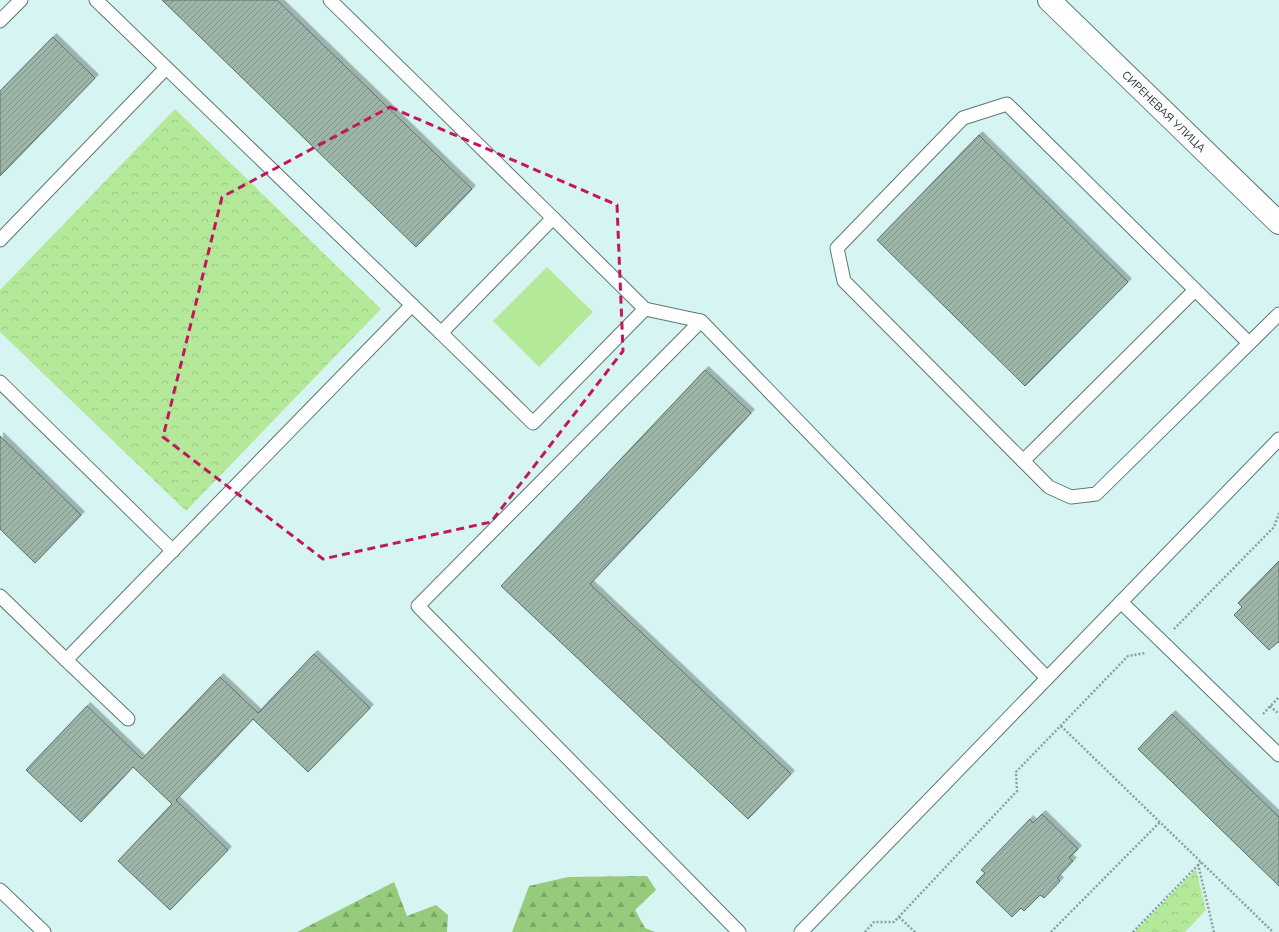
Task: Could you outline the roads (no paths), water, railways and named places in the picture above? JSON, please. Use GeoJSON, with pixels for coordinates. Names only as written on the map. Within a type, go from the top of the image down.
{"type":"FeatureCollection","features":[{"type":"Feature","properties":{"kind":"street","name":"СИРЕНЕВАЯ УЛИЦА"},"geometry":{"type":"LineString","coordinates":[[1049,0],[1279,223]]}},
{"type":"Feature","properties":{"kind":"lane"},"geometry":{"type":"LineString","coordinates":[[0,21],[21,0]]}},
{"type":"Feature","properties":{"kind":"lane"},"geometry":{"type":"LineString","coordinates":[[96,0],[533,423],[645,309]]}},
{"type":"Feature","properties":{"kind":"lane"},"geometry":{"type":"LineString","coordinates":[[330,0],[645,309],[701,321],[1047,678]]}},
{"type":"Feature","properties":{"kind":"lane"},"geometry":{"type":"LineString","coordinates":[[0,240],[166,68]]}},
{"type":"Feature","properties":{"kind":"lane"},"geometry":{"type":"LineString","coordinates":[[1249,343],[1007,104],[963,118],[837,248],[844,282],[1049,487],[1071,497],[1096,494],[1279,314]]}},
{"type":"Feature","properties":{"kind":"lane"},"geometry":{"type":"LineString","coordinates":[[441,333],[553,218]]}},
{"type":"Feature","properties":{"kind":"lane"},"geometry":{"type":"LineString","coordinates":[[1023,461],[1195,290]]}},
{"type":"Feature","properties":{"kind":"lane"},"geometry":{"type":"LineString","coordinates":[[66,660],[412,305]]}},
{"type":"Feature","properties":{"kind":"lane"},"geometry":{"type":"LineString","coordinates":[[701,321],[418,606],[740,932]]}},
{"type":"Feature","properties":{"kind":"lane"},"geometry":{"type":"LineString","coordinates":[[0,382],[172,551]]}},
{"type":"Feature","properties":{"kind":"lane"},"geometry":{"type":"LineString","coordinates":[[801,932],[1279,438]]}},
{"type":"Feature","properties":{"kind":"lane"},"geometry":{"type":"LineString","coordinates":[[1,599],[128,719]]}},
{"type":"Feature","properties":{"kind":"lane"},"geometry":{"type":"LineString","coordinates":[[1121,602],[1279,755]]}},
{"type":"Feature","properties":{"kind":"lane"},"geometry":{"type":"LineString","coordinates":[[0,890],[44,932]]}}]}
